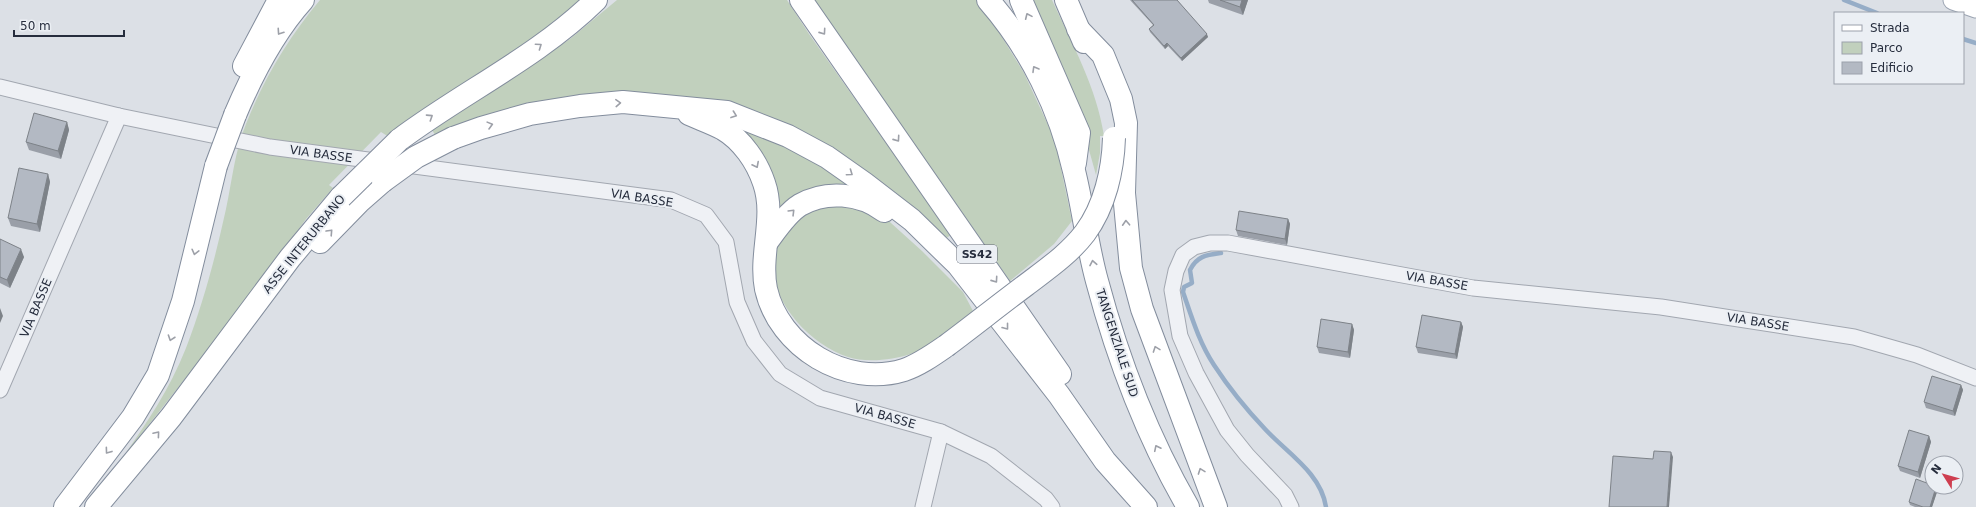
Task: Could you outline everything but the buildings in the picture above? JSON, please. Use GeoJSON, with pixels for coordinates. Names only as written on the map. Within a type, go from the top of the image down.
{"type":"FeatureCollection","features":[{"type":"Feature","properties":{"kind":"highway"},"geometry":{"type":"LineString","coordinates":[[65,507],[133,417],[158,375],[183,301],[204,214],[203,187],[213,165],[255,43],[279,0]]}},
{"type":"Feature","properties":{"kind":"highway"},"geometry":{"type":"LineString","coordinates":[[230,114],[280,32],[303,0]]}},
{"type":"Feature","properties":{"kind":"highway","name":"ASSE INTERURBANO"},"geometry":{"type":"LineString","coordinates":[[96,507],[171,417],[299,246],[341,197],[399,140],[421,123],[532,52],[560,32],[596,0]]}},
{"type":"Feature","properties":{"kind":"highway","name":"SS42"},"geometry":{"type":"LineString","coordinates":[[801,0],[1152,507]]}},
{"type":"Feature","properties":{"kind":"highway"},"geometry":{"type":"LineString","coordinates":[[988,0],[1018,39],[1039,74],[1058,119],[1074,170]]}},
{"type":"Feature","properties":{"kind":"highway"},"geometry":{"type":"LineString","coordinates":[[1020,0],[1080,133],[1074,170]]}},
{"type":"Feature","properties":{"kind":"highway"},"geometry":{"type":"LineString","coordinates":[[668,105],[723,129],[742,145],[754,161],[764,184],[768,211],[765,264],[766,288],[775,315],[792,338],[813,356],[838,368],[863,373],[886,373],[904,370],[922,362],[946,346],[1064,255],[1086,232],[1099,207],[1109,181],[1113,157],[1114,138],[1111,111],[1103,86],[1066,0]]}},
{"type":"Feature","properties":{"kind":"highway"},"geometry":{"type":"LineString","coordinates":[[1078,29],[1102,55],[1121,98],[1126,123],[1124,193],[1131,268],[1142,309],[1216,507]]}},
{"type":"Feature","properties":{"kind":"highway"},"geometry":{"type":"LineString","coordinates":[[218,354],[340,220],[383,181],[416,157],[453,138],[480,128],[530,114],[580,106],[623,102],[668,105],[727,112],[788,136],[827,157],[870,188],[936,242],[958,265],[1059,395],[1105,461],[1146,507]]}},
{"type":"Feature","properties":{"kind":"highway","name":"TANGENZIALE SUD"},"geometry":{"type":"LineString","coordinates":[[1074,170],[1096,279],[1111,331],[1128,381],[1149,433],[1188,507]]}},
{"type":"Feature","properties":{"kind":"highway"},"geometry":{"type":"LineString","coordinates":[[767,242],[799,205],[830,195],[848,195],[862,199],[882,209],[982,297]]}},
{"type":"Feature","properties":{"kind":"main road"},"geometry":{"type":"LineString","coordinates":[[1953,0],[1976,8]]}},
{"type":"Feature","properties":{"kind":"street","name":"VIA BASSE"},"geometry":{"type":"LineString","coordinates":[[0,87],[119,116],[270,147],[671,200],[706,215],[726,242],[737,302],[754,341],[780,374],[820,398],[940,432],[991,456],[1046,499],[1052,507]]}},
{"type":"Feature","properties":{"kind":"street","name":"VIA BASSE"},"geometry":{"type":"LineString","coordinates":[[0,390],[119,116]]}},
{"type":"Feature","properties":{"kind":"street","name":"VIA BASSE"},"geometry":{"type":"LineString","coordinates":[[1291,507],[1285,495],[1247,455],[1227,430],[1196,373],[1180,336],[1172,290],[1176,271],[1183,255],[1194,247],[1210,243],[1228,243],[1473,288],[1661,307],[1846,336],[1917,355],[1976,378]]}},
{"type":"Feature","properties":{"kind":"street"},"geometry":{"type":"LineString","coordinates":[[923,507],[940,432]]}},
{"type":"Feature","properties":{"kind":"green space"},"geometry":{"type":"Polygon","coordinates":[[[320,0],[581,0],[523,48],[389,137],[381,132],[329,185],[333,188],[306,219],[259,285],[121,460],[165,392],[186,348],[198,314],[213,262],[226,209],[239,144],[253,107],[269,74],[288,43],[320,0]]]}},
{"type":"Feature","properties":{"kind":"green space"},"geometry":{"type":"Polygon","coordinates":[[[617,0],[787,0],[809,34],[951,235],[942,241],[852,163],[632,92],[569,96],[495,112],[435,135],[430,126],[501,85],[570,39],[617,0]]]}},
{"type":"Feature","properties":{"kind":"green space"},"geometry":{"type":"Polygon","coordinates":[[[814,0],[976,0],[984,8],[1024,73],[1055,140],[1072,221],[1054,244],[1010,281],[814,0]]]}},
{"type":"Feature","properties":{"kind":"green space"},"geometry":{"type":"Polygon","coordinates":[[[1029,0],[1052,0],[1090,83],[1101,118],[1104,136],[1100,136],[1100,153],[1096,175],[1079,114],[1029,0]]]}},
{"type":"Feature","properties":{"kind":"green space"},"geometry":{"type":"Polygon","coordinates":[[[739,122],[791,144],[853,188],[774,217],[737,134],[739,122]]]}},
{"type":"Feature","properties":{"kind":"green space"},"geometry":{"type":"Polygon","coordinates":[[[848,200],[881,214],[922,251],[963,292],[973,311],[928,346],[911,354],[896,358],[871,360],[855,359],[830,349],[813,337],[797,322],[784,304],[776,286],[773,266],[776,247],[787,228],[801,212],[848,200]]]}},
{"type":"Feature","properties":{"kind":"waterway"},"geometry":{"type":"LineString","coordinates":[[1844,0],[1874,12]]}},
{"type":"Feature","properties":{"kind":"waterway"},"geometry":{"type":"LineString","coordinates":[[1964,39],[1976,43]]}},
{"type":"Feature","properties":{"kind":"waterway"},"geometry":{"type":"LineString","coordinates":[[1221,253],[1199,259],[1190,270],[1192,283],[1184,287],[1183,292],[1200,339],[1214,365],[1238,398],[1265,429],[1302,464],[1310,474],[1323,495],[1326,507]]}}]}
